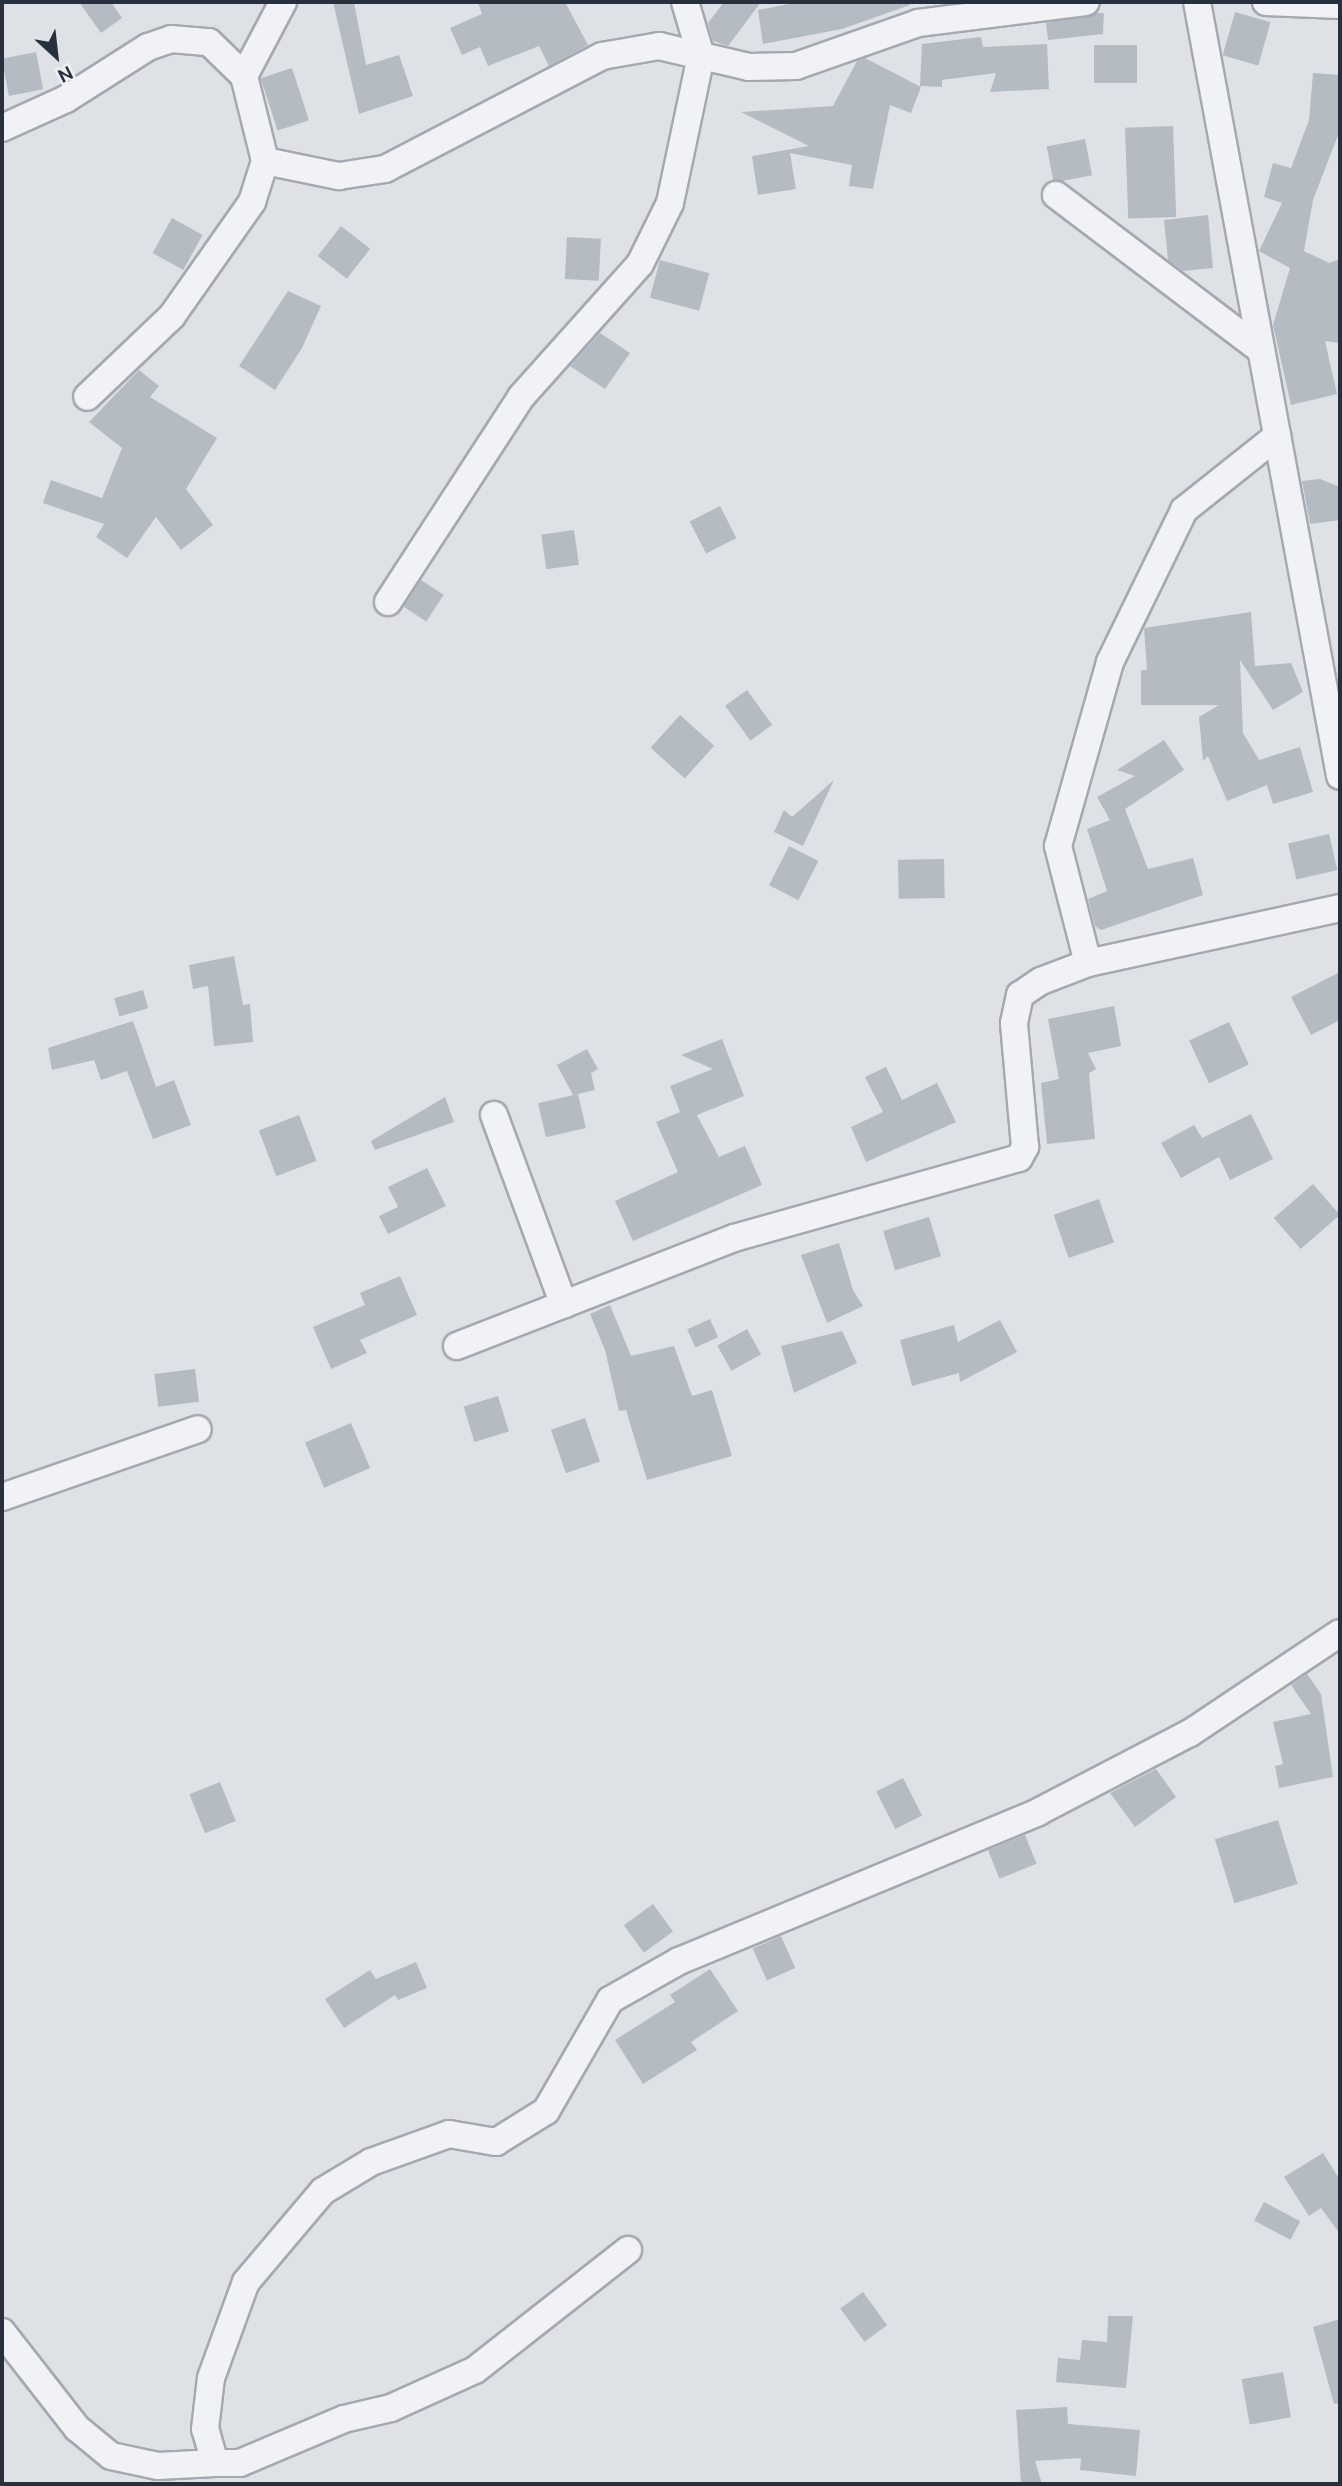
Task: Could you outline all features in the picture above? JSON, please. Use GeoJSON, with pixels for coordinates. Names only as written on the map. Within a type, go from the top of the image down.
{"type":"FeatureCollection","features":[{"type":"Feature","properties":{"kind":"street"},"geometry":{"type":"LineString","coordinates":[[244,76],[283,2]]}},
{"type":"Feature","properties":{"kind":"street"},"geometry":{"type":"LineString","coordinates":[[388,602],[521,397],[639,264],[670,203],[701,56],[685,2]]}},
{"type":"Feature","properties":{"kind":"street"},"geometry":{"type":"LineString","coordinates":[[265,162],[339,177],[385,169],[602,56],[659,46],[749,67],[796,66],[918,23],[1086,2]]}},
{"type":"Feature","properties":{"kind":"street"},"geometry":{"type":"LineString","coordinates":[[1197,2],[1340,776]]}},
{"type":"Feature","properties":{"kind":"street"},"geometry":{"type":"LineString","coordinates":[[1266,2],[1340,5]]}},
{"type":"Feature","properties":{"kind":"street"},"geometry":{"type":"LineString","coordinates":[[2,128],[66,99],[148,47],[171,39],[209,42],[244,76],[265,162],[253,202],[222,251],[172,316],[87,397]]}},
{"type":"Feature","properties":{"kind":"street"},"geometry":{"type":"LineString","coordinates":[[1056,195],[1261,350]]}},
{"type":"Feature","properties":{"kind":"street"},"geometry":{"type":"LineString","coordinates":[[1088,963],[1058,846],[1110,662],[1184,510],[1277,436]]}},
{"type":"Feature","properties":{"kind":"street"},"geometry":{"type":"LineString","coordinates":[[457,1346],[734,1238],[1019,1157],[1025,1147],[1014,1023],[1020,995],[1041,981],[1088,963],[1340,908]]}},
{"type":"Feature","properties":{"kind":"street"},"geometry":{"type":"LineString","coordinates":[[494,1115],[564,1305]]}},
{"type":"Feature","properties":{"kind":"street"},"geometry":{"type":"LineString","coordinates":[[2,1497],[198,1429]]}},
{"type":"Feature","properties":{"kind":"street"},"geometry":{"type":"LineString","coordinates":[[215,2463],[205,2429],[211,2378],[246,2281],[323,2191],[371,2162],[449,2134],[496,2142],[546,2112],[610,2000],[679,1961],[1038,1812],[1190,1733],[1340,1633]]}},
{"type":"Feature","properties":{"kind":"street"},"geometry":{"type":"LineString","coordinates":[[2,2332],[77,2428],[111,2456],[158,2466],[240,2463],[344,2419],[391,2408],[475,2370],[628,2250]]}},
{"type":"Feature","properties":{"kind":"building"},"geometry":{"type":"Polygon","coordinates":[[[79,2],[111,2],[122,18],[101,33],[79,2]]]}},
{"type":"Feature","properties":{"kind":"building"},"geometry":{"type":"Polygon","coordinates":[[[333,2],[354,2],[366,65],[399,55],[413,96],[359,114],[333,2]]]}},
{"type":"Feature","properties":{"kind":"building"},"geometry":{"type":"Polygon","coordinates":[[[478,2],[565,2],[588,45],[549,66],[539,46],[488,66],[480,47],[462,55],[450,28],[482,14],[478,2]]]}},
{"type":"Feature","properties":{"kind":"building"},"geometry":{"type":"Polygon","coordinates":[[[724,2],[761,2],[728,46],[713,41],[708,23],[724,2]]]}},
{"type":"Feature","properties":{"kind":"building"},"geometry":{"type":"Polygon","coordinates":[[[799,2],[910,2],[910,5],[842,29],[763,44],[758,10],[799,2]]]}},
{"type":"Feature","properties":{"kind":"building"},"geometry":{"type":"Polygon","coordinates":[[[1235,12],[1271,22],[1258,65],[1223,55],[1235,12]]]}},
{"type":"Feature","properties":{"kind":"building"},"geometry":{"type":"Polygon","coordinates":[[[1104,13],[1103,34],[1048,40],[1046,23],[1104,13]]]}},
{"type":"Feature","properties":{"kind":"building"},"geometry":{"type":"Polygon","coordinates":[[[981,37],[983,47],[1047,44],[1049,89],[990,92],[996,73],[942,80],[942,87],[920,86],[922,44],[981,37]]]}},
{"type":"Feature","properties":{"kind":"building"},"geometry":{"type":"Polygon","coordinates":[[[1094,45],[1137,45],[1137,83],[1094,83],[1094,45]]]}},
{"type":"Feature","properties":{"kind":"building"},"geometry":{"type":"Polygon","coordinates":[[[36,52],[43,89],[9,96],[2,59],[36,52]]]}},
{"type":"Feature","properties":{"kind":"building"},"geometry":{"type":"Polygon","coordinates":[[[865,58],[921,87],[911,113],[890,105],[873,189],[849,186],[852,165],[790,153],[796,189],[758,195],[752,156],[809,146],[741,112],[833,106],[857,61],[865,58]]]}},
{"type":"Feature","properties":{"kind":"building"},"geometry":{"type":"Polygon","coordinates":[[[292,68],[309,120],[278,131],[261,78],[292,68]]]}},
{"type":"Feature","properties":{"kind":"building"},"geometry":{"type":"Polygon","coordinates":[[[1313,73],[1340,75],[1340,130],[1313,200],[1304,251],[1329,263],[1340,259],[1340,343],[1325,341],[1337,394],[1291,405],[1273,325],[1290,268],[1259,251],[1282,203],[1264,197],[1273,163],[1291,168],[1309,120],[1313,73]]]}},
{"type":"Feature","properties":{"kind":"building"},"geometry":{"type":"Polygon","coordinates":[[[1173,126],[1176,217],[1128,219],[1125,128],[1173,126]]]}},
{"type":"Feature","properties":{"kind":"building"},"geometry":{"type":"Polygon","coordinates":[[[1085,139],[1092,175],[1054,183],[1047,146],[1085,139]]]}},
{"type":"Feature","properties":{"kind":"building"},"geometry":{"type":"Polygon","coordinates":[[[1208,215],[1213,268],[1183,271],[1168,260],[1164,220],[1208,215]]]}},
{"type":"Feature","properties":{"kind":"building"},"geometry":{"type":"Polygon","coordinates":[[[172,218],[203,235],[183,270],[153,253],[172,218]]]}},
{"type":"Feature","properties":{"kind":"building"},"geometry":{"type":"Polygon","coordinates":[[[341,226],[370,249],[347,279],[318,256],[341,226]]]}},
{"type":"Feature","properties":{"kind":"building"},"geometry":{"type":"Polygon","coordinates":[[[567,237],[601,239],[599,281],[565,279],[567,237]]]}},
{"type":"Feature","properties":{"kind":"building"},"geometry":{"type":"Polygon","coordinates":[[[660,260],[709,273],[699,311],[650,298],[660,260]]]}},
{"type":"Feature","properties":{"kind":"building"},"geometry":{"type":"Polygon","coordinates":[[[288,291],[321,306],[302,348],[275,390],[239,366],[288,291]]]}},
{"type":"Feature","properties":{"kind":"building"},"geometry":{"type":"Polygon","coordinates":[[[600,333],[630,353],[605,389],[570,366],[600,333]]]}},
{"type":"Feature","properties":{"kind":"building"},"geometry":{"type":"Polygon","coordinates":[[[139,370],[159,386],[150,397],[217,438],[186,489],[213,525],[181,550],[156,517],[127,558],[96,537],[104,524],[43,503],[51,480],[102,498],[122,448],[89,422],[139,370]]]}},
{"type":"Feature","properties":{"kind":"building"},"geometry":{"type":"Polygon","coordinates":[[[1320,479],[1340,487],[1340,520],[1310,524],[1302,481],[1320,479]]]}},
{"type":"Feature","properties":{"kind":"building"},"geometry":{"type":"Polygon","coordinates":[[[720,506],[736,538],[706,554],[690,521],[720,506]]]}},
{"type":"Feature","properties":{"kind":"building"},"geometry":{"type":"Polygon","coordinates":[[[574,530],[579,565],[546,569],[541,535],[574,530]]]}},
{"type":"Feature","properties":{"kind":"building"},"geometry":{"type":"Polygon","coordinates":[[[421,580],[444,595],[426,622],[404,607],[421,580]]]}},
{"type":"Feature","properties":{"kind":"building"},"geometry":{"type":"Polygon","coordinates":[[[1251,612],[1255,666],[1291,663],[1303,692],[1273,710],[1240,660],[1243,733],[1259,760],[1300,747],[1313,792],[1273,804],[1267,785],[1227,801],[1208,756],[1203,761],[1199,717],[1219,705],[1141,705],[1141,670],[1147,670],[1144,628],[1251,612]]]}},
{"type":"Feature","properties":{"kind":"building"},"geometry":{"type":"Polygon","coordinates":[[[747,690],[772,725],[750,741],[725,706],[747,690]]]}},
{"type":"Feature","properties":{"kind":"building"},"geometry":{"type":"Polygon","coordinates":[[[680,715],[714,746],[685,778],[651,748],[680,715]]]}},
{"type":"Feature","properties":{"kind":"building"},"geometry":{"type":"Polygon","coordinates":[[[1164,740],[1184,770],[1125,809],[1148,869],[1193,858],[1203,895],[1101,930],[1095,926],[1088,899],[1107,891],[1087,829],[1110,820],[1097,797],[1135,776],[1117,770],[1164,740]]]}},
{"type":"Feature","properties":{"kind":"building"},"geometry":{"type":"Polygon","coordinates":[[[834,780],[803,846],[774,832],[784,810],[792,817],[834,780]]]}},
{"type":"Feature","properties":{"kind":"building"},"geometry":{"type":"Polygon","coordinates":[[[1329,834],[1337,870],[1296,879],[1288,843],[1329,834]]]}},
{"type":"Feature","properties":{"kind":"building"},"geometry":{"type":"Polygon","coordinates":[[[789,846],[818,861],[798,900],[769,885],[789,846]]]}},
{"type":"Feature","properties":{"kind":"building"},"geometry":{"type":"Polygon","coordinates":[[[944,859],[945,898],[899,899],[898,860],[944,859]]]}},
{"type":"Feature","properties":{"kind":"building"},"geometry":{"type":"Polygon","coordinates":[[[234,956],[243,1005],[250,1004],[253,1042],[214,1046],[208,986],[193,989],[189,965],[234,956]]]}},
{"type":"Feature","properties":{"kind":"building"},"geometry":{"type":"Polygon","coordinates":[[[1340,972],[1340,1020],[1311,1035],[1291,997],[1340,972]]]}},
{"type":"Feature","properties":{"kind":"building"},"geometry":{"type":"Polygon","coordinates":[[[143,990],[148,1008],[119,1017],[114,998],[143,990]]]}},
{"type":"Feature","properties":{"kind":"building"},"geometry":{"type":"Polygon","coordinates":[[[1114,1006],[1121,1046],[1088,1053],[1096,1069],[1089,1073],[1095,1139],[1047,1144],[1041,1083],[1059,1079],[1048,1019],[1114,1006]]]}},
{"type":"Feature","properties":{"kind":"building"},"geometry":{"type":"Polygon","coordinates":[[[133,1021],[156,1087],[174,1080],[191,1125],[153,1139],[127,1071],[101,1080],[94,1060],[52,1070],[48,1048],[133,1021]]]}},
{"type":"Feature","properties":{"kind":"building"},"geometry":{"type":"Polygon","coordinates":[[[1229,1022],[1249,1065],[1209,1083],[1189,1041],[1229,1022]]]}},
{"type":"Feature","properties":{"kind":"building"},"geometry":{"type":"Polygon","coordinates":[[[722,1039],[744,1096],[697,1115],[719,1157],[745,1146],[762,1185],[633,1241],[615,1201],[678,1172],[656,1122],[680,1112],[670,1086],[713,1069],[681,1055],[722,1039]]]}},
{"type":"Feature","properties":{"kind":"building"},"geometry":{"type":"Polygon","coordinates":[[[587,1049],[598,1069],[591,1073],[595,1090],[573,1095],[557,1065],[587,1049]]]}},
{"type":"Feature","properties":{"kind":"building"},"geometry":{"type":"Polygon","coordinates":[[[886,1067],[902,1100],[937,1083],[956,1122],[866,1162],[851,1127],[883,1112],[865,1077],[886,1067]]]}},
{"type":"Feature","properties":{"kind":"building"},"geometry":{"type":"Polygon","coordinates":[[[578,1094],[586,1128],[546,1137],[538,1103],[578,1094]]]}},
{"type":"Feature","properties":{"kind":"building"},"geometry":{"type":"Polygon","coordinates":[[[445,1097],[454,1122],[375,1150],[371,1141],[445,1097]]]}},
{"type":"Feature","properties":{"kind":"building"},"geometry":{"type":"Polygon","coordinates":[[[1251,1114],[1273,1159],[1230,1180],[1219,1157],[1181,1178],[1161,1143],[1194,1125],[1202,1138],[1251,1114]]]}},
{"type":"Feature","properties":{"kind":"building"},"geometry":{"type":"Polygon","coordinates":[[[299,1115],[317,1161],[276,1176],[259,1130],[299,1115]]]}},
{"type":"Feature","properties":{"kind":"building"},"geometry":{"type":"Polygon","coordinates":[[[427,1168],[446,1206],[388,1234],[379,1216],[398,1207],[388,1187],[427,1168]]]}},
{"type":"Feature","properties":{"kind":"building"},"geometry":{"type":"Polygon","coordinates":[[[1313,1184],[1340,1215],[1301,1249],[1274,1218],[1313,1184]]]}},
{"type":"Feature","properties":{"kind":"building"},"geometry":{"type":"Polygon","coordinates":[[[1099,1199],[1114,1242],[1069,1258],[1054,1215],[1099,1199]]]}},
{"type":"Feature","properties":{"kind":"building"},"geometry":{"type":"Polygon","coordinates":[[[929,1217],[941,1256],[895,1270],[883,1231],[929,1217]]]}},
{"type":"Feature","properties":{"kind":"building"},"geometry":{"type":"Polygon","coordinates":[[[839,1243],[853,1290],[863,1306],[827,1323],[801,1255],[839,1243]]]}},
{"type":"Feature","properties":{"kind":"building"},"geometry":{"type":"Polygon","coordinates":[[[400,1276],[417,1315],[360,1340],[367,1353],[331,1369],[313,1327],[365,1305],[360,1293],[400,1276]]]}},
{"type":"Feature","properties":{"kind":"building"},"geometry":{"type":"Polygon","coordinates":[[[610,1305],[631,1356],[674,1346],[692,1396],[712,1390],[732,1456],[647,1480],[626,1410],[619,1411],[605,1350],[590,1314],[610,1305]]]}},
{"type":"Feature","properties":{"kind":"building"},"geometry":{"type":"Polygon","coordinates":[[[710,1319],[718,1337],[695,1347],[687,1329],[710,1319]]]}},
{"type":"Feature","properties":{"kind":"building"},"geometry":{"type":"Polygon","coordinates":[[[1000,1320],[1017,1352],[960,1382],[959,1373],[912,1386],[900,1340],[954,1325],[958,1342],[1000,1320]]]}},
{"type":"Feature","properties":{"kind":"building"},"geometry":{"type":"Polygon","coordinates":[[[747,1329],[761,1354],[731,1371],[717,1345],[747,1329]]]}},
{"type":"Feature","properties":{"kind":"building"},"geometry":{"type":"Polygon","coordinates":[[[842,1331],[857,1363],[794,1393],[781,1346],[842,1331]]]}},
{"type":"Feature","properties":{"kind":"building"},"geometry":{"type":"Polygon","coordinates":[[[195,1369],[199,1402],[158,1407],[154,1374],[195,1369]]]}},
{"type":"Feature","properties":{"kind":"building"},"geometry":{"type":"Polygon","coordinates":[[[498,1396],[509,1431],[474,1442],[464,1407],[498,1396]]]}},
{"type":"Feature","properties":{"kind":"building"},"geometry":{"type":"Polygon","coordinates":[[[585,1418],[600,1461],[566,1473],[551,1430],[585,1418]]]}},
{"type":"Feature","properties":{"kind":"building"},"geometry":{"type":"Polygon","coordinates":[[[351,1423],[370,1468],[324,1488],[305,1443],[351,1423]]]}},
{"type":"Feature","properties":{"kind":"building"},"geometry":{"type":"Polygon","coordinates":[[[1307,1674],[1321,1694],[1333,1777],[1279,1788],[1275,1766],[1283,1764],[1273,1722],[1311,1714],[1291,1685],[1307,1674]]]}},
{"type":"Feature","properties":{"kind":"building"},"geometry":{"type":"Polygon","coordinates":[[[1156,1769],[1176,1797],[1135,1827],[1110,1793],[1156,1769]]]}},
{"type":"Feature","properties":{"kind":"building"},"geometry":{"type":"Polygon","coordinates":[[[903,1778],[922,1815],[895,1829],[876,1792],[903,1778]]]}},
{"type":"Feature","properties":{"kind":"building"},"geometry":{"type":"Polygon","coordinates":[[[220,1782],[236,1821],[205,1833],[189,1794],[220,1782]]]}},
{"type":"Feature","properties":{"kind":"building"},"geometry":{"type":"Polygon","coordinates":[[[1278,1820],[1298,1884],[1234,1903],[1215,1839],[1278,1820]]]}},
{"type":"Feature","properties":{"kind":"building"},"geometry":{"type":"Polygon","coordinates":[[[1025,1835],[1037,1864],[1000,1879],[988,1850],[1025,1835]]]}},
{"type":"Feature","properties":{"kind":"building"},"geometry":{"type":"Polygon","coordinates":[[[653,1904],[673,1932],[644,1953],[624,1925],[653,1904]]]}},
{"type":"Feature","properties":{"kind":"building"},"geometry":{"type":"Polygon","coordinates":[[[781,1936],[795,1968],[767,1981],[753,1949],[781,1936]]]}},
{"type":"Feature","properties":{"kind":"building"},"geometry":{"type":"Polygon","coordinates":[[[416,1962],[427,1988],[398,2000],[395,1995],[344,2028],[325,1999],[370,1970],[376,1979],[416,1962]]]}},
{"type":"Feature","properties":{"kind":"building"},"geometry":{"type":"Polygon","coordinates":[[[710,1969],[738,2011],[691,2042],[697,2050],[643,2084],[615,2040],[675,2002],[670,1995],[710,1969]]]}},
{"type":"Feature","properties":{"kind":"building"},"geometry":{"type":"Polygon","coordinates":[[[1323,2153],[1340,2180],[1340,2234],[1321,2208],[1309,2216],[1284,2177],[1323,2153]]]}},
{"type":"Feature","properties":{"kind":"building"},"geometry":{"type":"Polygon","coordinates":[[[1264,2202],[1300,2221],[1290,2240],[1254,2221],[1264,2202]]]}},
{"type":"Feature","properties":{"kind":"building"},"geometry":{"type":"Polygon","coordinates":[[[863,2292],[887,2325],[864,2342],[840,2308],[863,2292]]]}},
{"type":"Feature","properties":{"kind":"building"},"geometry":{"type":"Polygon","coordinates":[[[1108,2316],[1133,2316],[1126,2388],[1056,2382],[1058,2358],[1080,2360],[1082,2340],[1107,2342],[1108,2316]]]}},
{"type":"Feature","properties":{"kind":"building"},"geometry":{"type":"Polygon","coordinates":[[[1340,2319],[1340,2403],[1334,2404],[1313,2327],[1340,2319]]]}},
{"type":"Feature","properties":{"kind":"building"},"geometry":{"type":"Polygon","coordinates":[[[1283,2372],[1291,2417],[1250,2425],[1242,2379],[1283,2372]]]}},
{"type":"Feature","properties":{"kind":"building"},"geometry":{"type":"Polygon","coordinates":[[[1067,2407],[1068,2424],[1140,2430],[1136,2476],[1080,2470],[1081,2458],[1035,2461],[1042,2484],[1021,2484],[1016,2410],[1067,2407]]]}}]}
